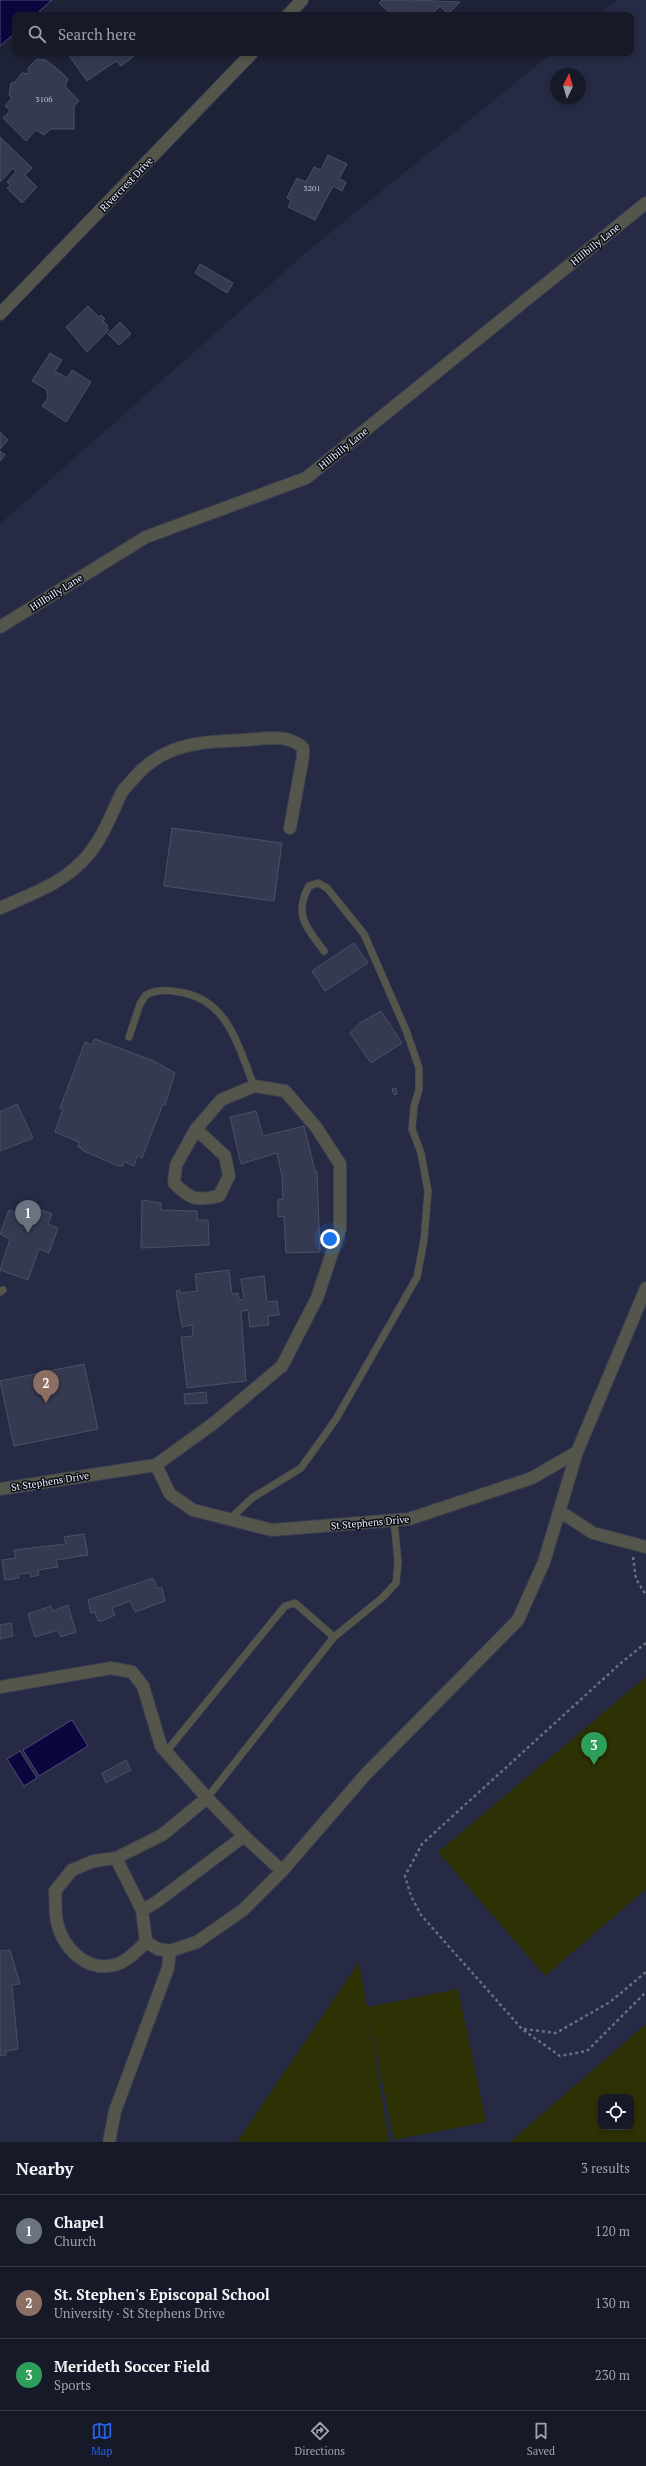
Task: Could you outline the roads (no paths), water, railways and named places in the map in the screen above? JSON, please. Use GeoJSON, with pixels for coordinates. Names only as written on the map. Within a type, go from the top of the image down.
{"type":"FeatureCollection","features":[{"type":"Feature","properties":{"kind":"street"},"geometry":{"type":"LineString","coordinates":[[291,12],[302,0]]}},
{"type":"Feature","properties":{"kind":"street","name":"Rivercrest Drive"},"geometry":{"type":"LineString","coordinates":[[0,314],[249,56]]}},
{"type":"Feature","properties":{"kind":"street","name":"Hillbilly Lane"},"geometry":{"type":"LineString","coordinates":[[0,627],[146,537],[306,478],[646,203]]}},
{"type":"Feature","properties":{"kind":"street"},"geometry":{"type":"LineString","coordinates":[[0,908],[62,880],[88,856],[110,822],[122,792],[144,767],[165,752],[199,743],[281,738],[296,741],[303,748],[303,756],[290,828]]}},
{"type":"Feature","properties":{"kind":"street"},"geometry":{"type":"LineString","coordinates":[[156,1465],[214,1423],[282,1366],[318,1298],[340,1229],[340,1164],[316,1127],[285,1091],[254,1086],[221,1100],[196,1129],[176,1165],[174,1183],[186,1195],[200,1200],[219,1196],[230,1176],[225,1156],[196,1129]]}},
{"type":"Feature","properties":{"kind":"street"},"geometry":{"type":"LineString","coordinates":[[146,1942],[158,1949],[170,1951],[197,1942],[243,1910],[282,1871],[366,1774],[518,1620],[544,1562],[576,1452],[646,1288]]}},
{"type":"Feature","properties":{"kind":"street","name":"St Stephens Drive"},"geometry":{"type":"LineString","coordinates":[[0,1489],[156,1465],[170,1494],[193,1510],[272,1530],[409,1519],[532,1478],[576,1452]]}},
{"type":"Feature","properties":{"kind":"street"},"geometry":{"type":"LineString","coordinates":[[559,1511],[593,1533],[646,1547]]}},
{"type":"Feature","properties":{"kind":"street"},"geometry":{"type":"LineString","coordinates":[[0,1687],[111,1668],[132,1672],[143,1686],[161,1746],[207,1798],[244,1836],[282,1871]]}},
{"type":"Feature","properties":{"kind":"street"},"geometry":{"type":"LineString","coordinates":[[146,1942],[134,1954],[114,1965],[89,1965],[69,1948],[57,1922],[55,1892],[72,1870],[94,1861],[116,1858],[162,1835],[207,1798]]}},
{"type":"Feature","properties":{"kind":"street"},"geometry":{"type":"LineString","coordinates":[[142,1910],[155,1903],[244,1836]]}},
{"type":"Feature","properties":{"kind":"street"},"geometry":{"type":"LineString","coordinates":[[116,1858],[142,1910],[146,1942]]}},
{"type":"Feature","properties":{"kind":"street"},"geometry":{"type":"LineString","coordinates":[[109,2142],[115,2111],[168,1968],[170,1951]]}},
{"type":"Feature","properties":{"kind":"lane"},"geometry":{"type":"LineString","coordinates":[[229,1520],[252,1498],[301,1468],[336,1419],[417,1277],[424,1240],[428,1191],[421,1153],[412,1129],[414,1106],[419,1090],[419,1068],[406,1030],[364,934],[328,888],[318,883],[309,886],[304,896],[301,914],[303,922],[324,951]]}},
{"type":"Feature","properties":{"kind":"lane"},"geometry":{"type":"LineString","coordinates":[[129,1038],[140,1004],[146,995],[163,990],[190,994],[208,1002],[224,1018],[254,1086]]}},
{"type":"Feature","properties":{"kind":"lane"},"geometry":{"type":"LineString","coordinates":[[207,1798],[334,1637],[382,1598],[396,1583],[398,1562],[394,1520]]}},
{"type":"Feature","properties":{"kind":"lane"},"geometry":{"type":"LineString","coordinates":[[166,1752],[285,1606],[296,1603],[334,1637]]}},
{"type":"Feature","properties":{"kind":"place","name":"Chapel"},"geometry":{"type":"Point","coordinates":[28,1233]}},
{"type":"Feature","properties":{"kind":"place","name":"St. Stephen's Episcopal School"},"geometry":{"type":"Point","coordinates":[46,1403]}},
{"type":"Feature","properties":{"kind":"place","name":"Merideth Soccer Field"},"geometry":{"type":"Point","coordinates":[594,1765]}}]}
